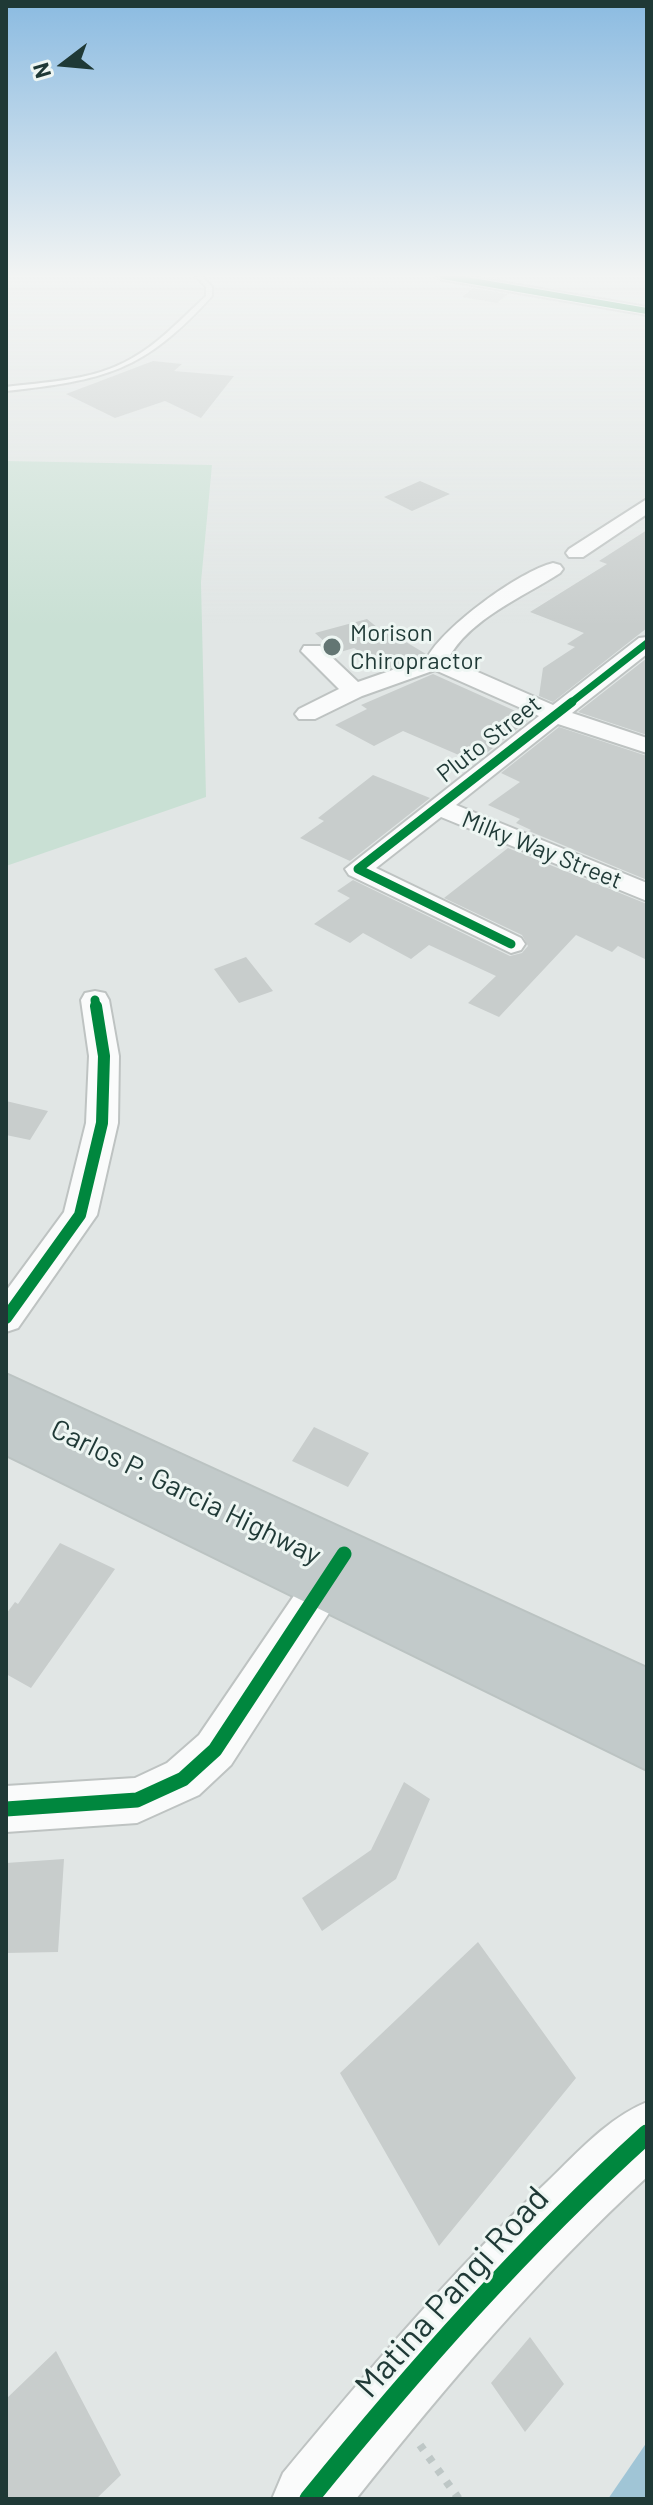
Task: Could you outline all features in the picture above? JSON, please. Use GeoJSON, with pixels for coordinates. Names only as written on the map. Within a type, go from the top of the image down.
{"type":"FeatureCollection","features":[{"type":"Feature","properties":{"kind":"highway","name":"Carlos P. Garcia Highway"},"geometry":{"type":"LineString","coordinates":[[6,1394],[647,1742]]}},
{"type":"Feature","properties":{"kind":"highway","name":"Carlos P. Garcia Highway"},"geometry":{"type":"LineString","coordinates":[[6,1432],[334,1570],[647,1696]]}},
{"type":"Feature","properties":{"kind":"street"},"geometry":{"type":"LineString","coordinates":[[576,553],[647,505]]}},
{"type":"Feature","properties":{"kind":"street"},"geometry":{"type":"LineString","coordinates":[[436,662],[440,649],[455,634],[553,569]]}},
{"type":"Feature","properties":{"kind":"street","name":"Pluto Street"},"geometry":{"type":"LineString","coordinates":[[511,944],[358,869],[647,643]]}},
{"type":"Feature","properties":{"kind":"street"},"geometry":{"type":"LineString","coordinates":[[312,651],[354,691]]}},
{"type":"Feature","properties":{"kind":"street"},"geometry":{"type":"LineString","coordinates":[[307,714],[354,691],[436,662],[556,715],[647,746]]}},
{"type":"Feature","properties":{"kind":"street","name":"Milky Way Street"},"geometry":{"type":"LineString","coordinates":[[437,806],[647,893]]}},
{"type":"Feature","properties":{"kind":"street"},"geometry":{"type":"LineString","coordinates":[[6,1318],[80,1215],[102,1123],[104,1056],[95,1000]]}},
{"type":"Feature","properties":{"kind":"street"},"geometry":{"type":"LineString","coordinates":[[6,1809],[137,1800],[183,1779],[215,1750],[334,1570]]}},
{"type":"Feature","properties":{"kind":"street","name":"Matina Pangi Road"},"geometry":{"type":"LineString","coordinates":[[309,2499],[388,2401],[536,2236],[647,2134]]}},
{"type":"Feature","properties":{"kind":"path"},"geometry":{"type":"LineString","coordinates":[[388,2401],[459,2499]]}},
{"type":"Feature","properties":{"kind":"green space"},"geometry":{"type":"Polygon","coordinates":[[[6,461],[212,465],[201,582],[206,797],[6,866],[6,461]]]}},
{"type":"Feature","properties":{"kind":"water"},"geometry":{"type":"Polygon","coordinates":[[[647,2442],[647,2499],[608,2499],[647,2442]]]}},
{"type":"Feature","properties":{"kind":"building"},"geometry":{"type":"Polygon","coordinates":[[[221,393],[201,418],[165,401],[115,418],[66,394],[221,393]]]}},
{"type":"Feature","properties":{"kind":"building"},"geometry":{"type":"Polygon","coordinates":[[[420,481],[450,494],[412,511],[384,497],[420,481]]]}},
{"type":"Feature","properties":{"kind":"building"},"geometry":{"type":"Polygon","coordinates":[[[647,530],[647,628],[553,702],[539,696],[543,668],[575,647],[567,644],[584,633],[530,612],[607,564],[599,561],[647,530]]]}},
{"type":"Feature","properties":{"kind":"building"},"geometry":{"type":"Polygon","coordinates":[[[367,619],[426,654],[387,669],[354,648],[337,653],[315,633],[367,619]]]}},
{"type":"Feature","properties":{"kind":"building"},"geometry":{"type":"Polygon","coordinates":[[[647,658],[647,735],[578,712],[647,658]]]}},
{"type":"Feature","properties":{"kind":"building"},"geometry":{"type":"Polygon","coordinates":[[[433,674],[531,718],[475,762],[403,731],[374,746],[335,725],[367,709],[361,705],[433,674]]]}},
{"type":"Feature","properties":{"kind":"building"},"geometry":{"type":"Polygon","coordinates":[[[559,727],[647,756],[647,880],[529,831],[516,823],[520,819],[488,805],[520,782],[501,773],[559,727]]]}},
{"type":"Feature","properties":{"kind":"building"},"geometry":{"type":"Polygon","coordinates":[[[373,775],[430,798],[350,861],[300,838],[324,821],[318,818],[373,775]]]}},
{"type":"Feature","properties":{"kind":"building"},"geometry":{"type":"Polygon","coordinates":[[[508,848],[647,904],[647,960],[618,946],[612,952],[576,935],[499,1017],[468,1003],[496,976],[429,945],[411,959],[363,933],[350,943],[314,924],[350,898],[337,891],[353,880],[510,956],[522,953],[528,946],[522,935],[444,898],[508,848]]]}},
{"type":"Feature","properties":{"kind":"building"},"geometry":{"type":"Polygon","coordinates":[[[246,957],[273,991],[239,1003],[214,969],[246,957]]]}},
{"type":"Feature","properties":{"kind":"building"},"geometry":{"type":"Polygon","coordinates":[[[6,1101],[48,1111],[30,1140],[6,1135],[6,1101]]]}},
{"type":"Feature","properties":{"kind":"building"},"geometry":{"type":"Polygon","coordinates":[[[314,1427],[369,1453],[348,1487],[292,1461],[314,1427]]]}},
{"type":"Feature","properties":{"kind":"building"},"geometry":{"type":"Polygon","coordinates":[[[60,1543],[115,1569],[31,1688],[6,1674],[6,1614],[15,1602],[18,1604],[60,1543]]]}},
{"type":"Feature","properties":{"kind":"building"},"geometry":{"type":"Polygon","coordinates":[[[404,1782],[430,1799],[396,1879],[322,1931],[302,1898],[371,1850],[404,1782]]]}},
{"type":"Feature","properties":{"kind":"building"},"geometry":{"type":"Polygon","coordinates":[[[64,1859],[58,1952],[6,1953],[6,1863],[64,1859]]]}},
{"type":"Feature","properties":{"kind":"building"},"geometry":{"type":"Polygon","coordinates":[[[478,1942],[576,2078],[439,2246],[340,2073],[478,1942]]]}},
{"type":"Feature","properties":{"kind":"building"},"geometry":{"type":"Polygon","coordinates":[[[530,2337],[564,2384],[525,2432],[491,2383],[530,2337]]]}},
{"type":"Feature","properties":{"kind":"building"},"geometry":{"type":"Polygon","coordinates":[[[56,2351],[121,2475],[96,2499],[6,2499],[6,2399],[56,2351]]]}},
{"type":"Feature","properties":{"kind":"cycle path"},"geometry":{"type":"LineString","coordinates":[[511,944],[358,869],[647,643]]}},
{"type":"Feature","properties":{"kind":"cycle path"},"geometry":{"type":"LineString","coordinates":[[6,1318],[80,1215],[102,1123],[104,1056],[95,1000]]}},
{"type":"Feature","properties":{"kind":"cycle path"},"geometry":{"type":"LineString","coordinates":[[6,1809],[137,1800],[183,1779],[215,1750],[344,1554]]}},
{"type":"Feature","properties":{"kind":"cycle path"},"geometry":{"type":"LineString","coordinates":[[309,2499],[388,2402],[512,2263],[647,2134]]}},
{"type":"Feature","properties":{"kind":"place","name":"Morison Chiropractor"},"geometry":{"type":"Point","coordinates":[332,647]}}]}
